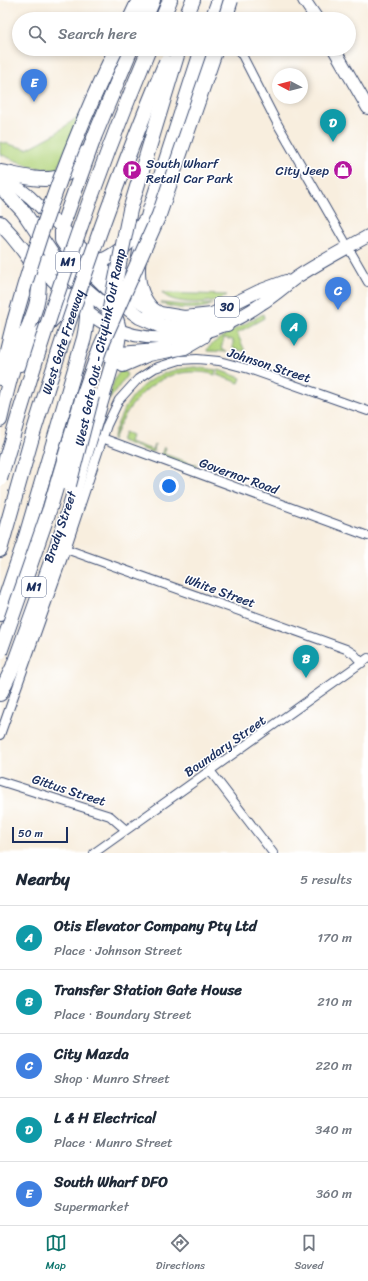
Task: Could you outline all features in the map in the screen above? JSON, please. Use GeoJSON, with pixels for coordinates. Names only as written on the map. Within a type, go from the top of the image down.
{"type":"FeatureCollection","features":[{"type":"Feature","properties":{"kind":"highway"},"geometry":{"type":"LineString","coordinates":[[134,12],[140,0]]}},
{"type":"Feature","properties":{"kind":"highway"},"geometry":{"type":"LineString","coordinates":[[148,12],[154,0]]}},
{"type":"Feature","properties":{"kind":"highway"},"geometry":{"type":"LineString","coordinates":[[165,12],[170,0]]}},
{"type":"Feature","properties":{"kind":"highway"},"geometry":{"type":"LineString","coordinates":[[188,12],[194,0]]}},
{"type":"Feature","properties":{"kind":"highway"},"geometry":{"type":"LineString","coordinates":[[191,12],[194,0]]}},
{"type":"Feature","properties":{"kind":"highway"},"geometry":{"type":"LineString","coordinates":[[0,378],[26,281],[51,204],[82,124],[113,56]]}},
{"type":"Feature","properties":{"kind":"highway"},"geometry":{"type":"LineString","coordinates":[[128,56],[97,130],[62,227],[61,236],[64,244],[91,265],[110,291],[134,313],[161,326],[190,330],[223,326]]}},
{"type":"Feature","properties":{"kind":"highway","name":"West Gate Freeway"},"geometry":{"type":"LineString","coordinates":[[0,479],[41,343],[73,249],[105,160],[146,56]]}},
{"type":"Feature","properties":{"kind":"highway","name":"West Gate Freeway"},"geometry":{"type":"LineString","coordinates":[[0,550],[16,491],[61,344],[106,214],[169,56]]}},
{"type":"Feature","properties":{"kind":"highway","name":"West Gate Out - CityLink Out Ramp"},"geometry":{"type":"LineString","coordinates":[[0,689],[69,485],[94,388],[130,210],[177,56]]}},
{"type":"Feature","properties":{"kind":"highway"},"geometry":{"type":"LineString","coordinates":[[153,310],[144,300],[140,292],[140,254],[151,208],[200,56]]}},
{"type":"Feature","properties":{"kind":"highway"},"geometry":{"type":"LineString","coordinates":[[0,652],[50,508],[83,396],[100,348],[160,215],[214,56]]}},
{"type":"Feature","properties":{"kind":"highway"},"geometry":{"type":"LineString","coordinates":[[0,172],[43,180],[59,177],[74,169],[79,163],[97,130]]}},
{"type":"Feature","properties":{"kind":"highway"},"geometry":{"type":"LineString","coordinates":[[0,186],[23,211],[61,268],[74,279],[84,297],[88,312],[84,338],[24,543],[0,614]]}},
{"type":"Feature","properties":{"kind":"highway"},"geometry":{"type":"LineString","coordinates":[[0,238],[39,260],[61,268],[91,265],[112,256],[125,246],[142,226],[151,208]]}},
{"type":"Feature","properties":{"kind":"highway"},"geometry":{"type":"LineString","coordinates":[[0,222],[23,251],[38,275],[38,297],[18,353],[0,420]]}},
{"type":"Feature","properties":{"kind":"highway"},"geometry":{"type":"LineString","coordinates":[[8,390],[26,353],[59,312],[84,297],[110,291],[125,293],[133,297]]}},
{"type":"Feature","properties":{"kind":"highway"},"geometry":{"type":"LineString","coordinates":[[0,694],[13,667],[61,536],[106,387],[119,360],[119,329],[116,317],[84,297]]}},
{"type":"Feature","properties":{"kind":"highway"},"geometry":{"type":"LineString","coordinates":[[70,385],[76,372],[86,361],[97,356],[119,360],[169,350]]}},
{"type":"Feature","properties":{"kind":"main road"},"geometry":{"type":"LineString","coordinates":[[307,2],[313,12]]}},
{"type":"Feature","properties":{"kind":"main road"},"geometry":{"type":"LineString","coordinates":[[338,56],[368,108]]}},
{"type":"Feature","properties":{"kind":"main road"},"geometry":{"type":"LineString","coordinates":[[0,179],[25,193],[62,227]]}},
{"type":"Feature","properties":{"kind":"main road","name":"30"},"geometry":{"type":"LineString","coordinates":[[88,312],[108,325],[149,337],[178,339],[191,337],[223,326],[260,305],[298,276],[368,236]]}},
{"type":"Feature","properties":{"kind":"main road"},"geometry":{"type":"LineString","coordinates":[[23,251],[84,297]]}},
{"type":"Feature","properties":{"kind":"main road","name":"30"},"geometry":{"type":"LineString","coordinates":[[91,265],[133,297],[153,310],[175,317],[202,316],[219,311],[259,291],[298,276]]}},
{"type":"Feature","properties":{"kind":"main road"},"geometry":{"type":"LineString","coordinates":[[169,350],[185,348],[223,326]]}},
{"type":"Feature","properties":{"kind":"street"},"geometry":{"type":"LineString","coordinates":[[226,9],[240,0]]}},
{"type":"Feature","properties":{"kind":"street"},"geometry":{"type":"LineString","coordinates":[[243,56],[277,123],[368,282]]}},
{"type":"Feature","properties":{"kind":"street","name":"Johnson Street"},"geometry":{"type":"LineString","coordinates":[[102,438],[119,400],[131,385],[155,368],[180,360],[197,359],[233,364],[368,411]]}},
{"type":"Feature","properties":{"kind":"street","name":"Governor Road"},"geometry":{"type":"LineString","coordinates":[[102,438],[368,536]]}},
{"type":"Feature","properties":{"kind":"street","name":"Brady Street"},"geometry":{"type":"LineString","coordinates":[[0,735],[66,549],[102,438]]}},
{"type":"Feature","properties":{"kind":"street","name":"White Street"},"geometry":{"type":"LineString","coordinates":[[66,549],[346,649],[365,661]]}},
{"type":"Feature","properties":{"kind":"street","name":"Boundary Street"},"geometry":{"type":"LineString","coordinates":[[94,853],[211,772],[365,661]]}},
{"type":"Feature","properties":{"kind":"street"},"geometry":{"type":"LineString","coordinates":[[211,772],[273,853]]}},
{"type":"Feature","properties":{"kind":"street","name":"Gittus Street"},"geometry":{"type":"LineString","coordinates":[[0,781],[110,816],[126,830]]}},
{"type":"Feature","properties":{"kind":"green space"},"geometry":{"type":"Polygon","coordinates":[[[80,115],[57,170],[31,167],[0,154],[0,142],[27,149],[55,134],[80,115]]]}},
{"type":"Feature","properties":{"kind":"green space"},"geometry":{"type":"Polygon","coordinates":[[[162,292],[227,295],[214,301],[183,302],[167,297],[162,292]]]}},
{"type":"Feature","properties":{"kind":"green space"},"geometry":{"type":"Polygon","coordinates":[[[161,303],[186,305],[213,304],[201,308],[187,309],[161,303]]]}},
{"type":"Feature","properties":{"kind":"green space"},"geometry":{"type":"Polygon","coordinates":[[[263,314],[264,318],[237,333],[245,351],[233,349],[233,340],[224,338],[221,349],[227,352],[207,351],[214,342],[263,314]]]}},
{"type":"Feature","properties":{"kind":"green space"},"geometry":{"type":"Polygon","coordinates":[[[195,367],[216,370],[215,375],[196,372],[176,374],[152,385],[133,404],[118,427],[113,440],[112,439],[124,410],[140,388],[163,374],[178,369],[195,367]]]}},
{"type":"Feature","properties":{"kind":"green space"},"geometry":{"type":"Polygon","coordinates":[[[123,369],[127,375],[109,400],[115,379],[123,369]]]}},
{"type":"Feature","properties":{"kind":"green space"},"geometry":{"type":"Polygon","coordinates":[[[219,370],[241,378],[239,383],[217,375],[219,370]]]}},
{"type":"Feature","properties":{"kind":"green space"},"geometry":{"type":"Polygon","coordinates":[[[124,433],[131,436],[129,442],[153,450],[155,444],[154,451],[151,452],[121,441],[124,433]]]}},
{"type":"Feature","properties":{"kind":"green space"},"geometry":{"type":"Polygon","coordinates":[[[164,447],[166,448],[164,454],[196,465],[195,468],[161,455],[164,447]]]}},
{"type":"Feature","properties":{"kind":"place","name":"South Wharf DFO"},"geometry":{"type":"Point","coordinates":[34,102]}},
{"type":"Feature","properties":{"kind":"place","name":"L & H Electrical"},"geometry":{"type":"Point","coordinates":[333,142]}},
{"type":"Feature","properties":{"kind":"place","name":"South Wharf Retail Car Park"},"geometry":{"type":"Point","coordinates":[132,170]}},
{"type":"Feature","properties":{"kind":"place","name":"City Jeep"},"geometry":{"type":"Point","coordinates":[343,170]}},
{"type":"Feature","properties":{"kind":"place","name":"City Mazda"},"geometry":{"type":"Point","coordinates":[338,310]}},
{"type":"Feature","properties":{"kind":"place","name":"Otis Elevator Company Pty Ltd"},"geometry":{"type":"Point","coordinates":[294,346]}},
{"type":"Feature","properties":{"kind":"place","name":"Transfer Station Gate House"},"geometry":{"type":"Point","coordinates":[306,678]}}]}
